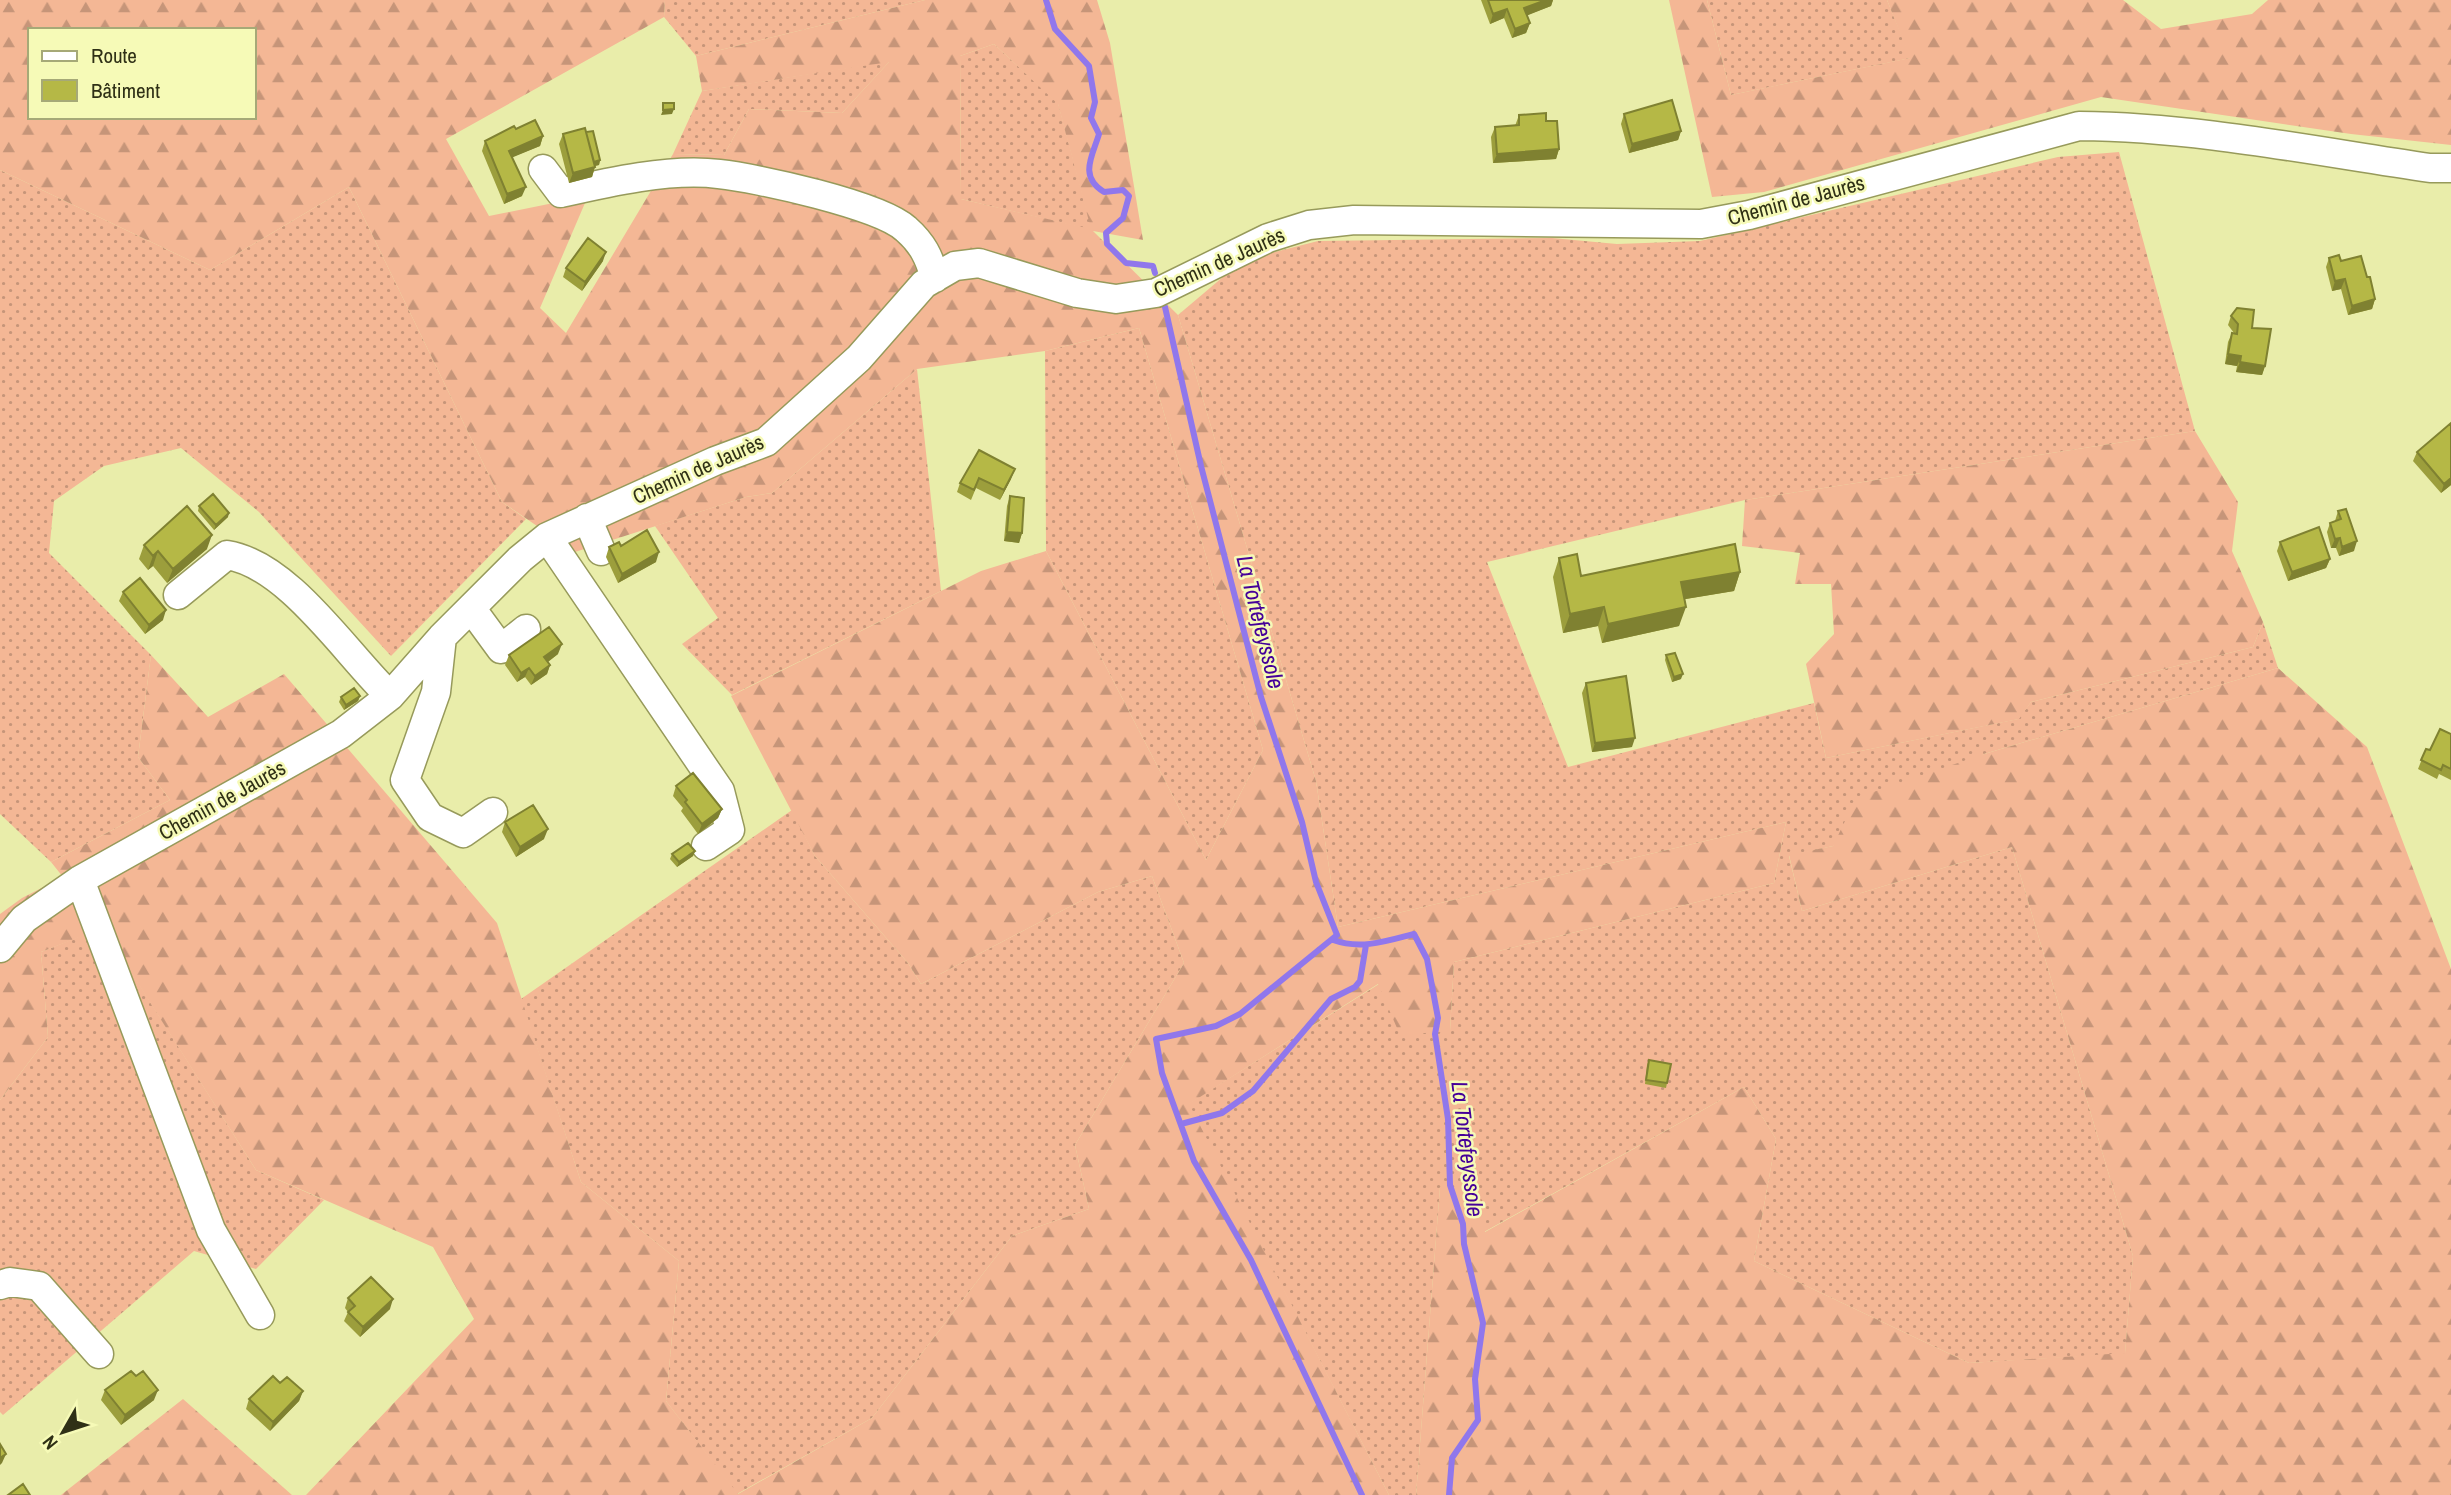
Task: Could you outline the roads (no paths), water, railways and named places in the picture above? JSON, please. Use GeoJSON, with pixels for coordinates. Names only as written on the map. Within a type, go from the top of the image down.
{"type":"FeatureCollection","features":[{"type":"Feature","properties":{"kind":"street","name":"Chemin de Jaurès"},"geometry":{"type":"LineString","coordinates":[[0,948],[24,919],[79,880],[341,734],[390,696],[442,637],[547,537],[715,461],[766,442],[859,358],[924,284],[955,266],[979,263],[1077,293],[1116,299],[1156,293],[1268,238],[1309,225],[1354,220],[1701,224],[1749,215],[2079,127],[2131,127],[2254,141],[2430,168],[2451,168]]}},
{"type":"Feature","properties":{"kind":"street"},"geometry":{"type":"LineString","coordinates":[[543,169],[561,193],[629,178],[718,173],[850,202],[904,226],[927,251],[935,278]]}},
{"type":"Feature","properties":{"kind":"street"},"geometry":{"type":"LineString","coordinates":[[587,518],[601,551]]}},
{"type":"Feature","properties":{"kind":"street"},"geometry":{"type":"LineString","coordinates":[[547,537],[720,791],[730,830],[706,846]]}},
{"type":"Feature","properties":{"kind":"street"},"geometry":{"type":"LineString","coordinates":[[178,595],[227,555],[245,558],[303,599],[390,696]]}},
{"type":"Feature","properties":{"kind":"street"},"geometry":{"type":"LineString","coordinates":[[471,608],[501,649],[526,629]]}},
{"type":"Feature","properties":{"kind":"street"},"geometry":{"type":"LineString","coordinates":[[442,637],[436,692],[405,780],[430,817],[463,833],[493,812]]}},
{"type":"Feature","properties":{"kind":"street"},"geometry":{"type":"LineString","coordinates":[[79,880],[211,1230],[261,1315]]}},
{"type":"Feature","properties":{"kind":"street"},"geometry":{"type":"LineString","coordinates":[[0,1285],[10,1282],[39,1286],[99,1354]]}},
{"type":"Feature","properties":{"kind":"waterway","name":"La Tortefeyssole"},"geometry":{"type":"LineString","coordinates":[[1046,0],[1055,29],[1089,66],[1095,102],[1091,118],[1099,134],[1091,157],[1091,179],[1104,192],[1123,190],[1129,196],[1123,218],[1106,233],[1107,244],[1126,263],[1153,266],[1155,273]]}},
{"type":"Feature","properties":{"kind":"waterway","name":"La Tortefeyssole"},"geometry":{"type":"LineString","coordinates":[[1165,307],[1201,466],[1261,697],[1302,822],[1316,882],[1337,935],[1240,1014],[1216,1026],[1156,1039],[1162,1073],[1194,1161],[1251,1260],[1362,1495]]}},
{"type":"Feature","properties":{"kind":"waterway","name":"La Tortefeyssole"},"geometry":{"type":"LineString","coordinates":[[1333,940],[1364,944],[1414,934],[1427,959],[1438,1018],[1435,1034],[1448,1119],[1450,1185],[1463,1224],[1464,1244],[1483,1323],[1475,1379],[1478,1420],[1452,1458],[1449,1495]]}},
{"type":"Feature","properties":{"kind":"waterway","name":"La Tortefeyssole"},"geometry":{"type":"LineString","coordinates":[[1181,1124],[1222,1113],[1253,1091],[1331,999],[1355,987],[1360,981],[1366,945]]}}]}
